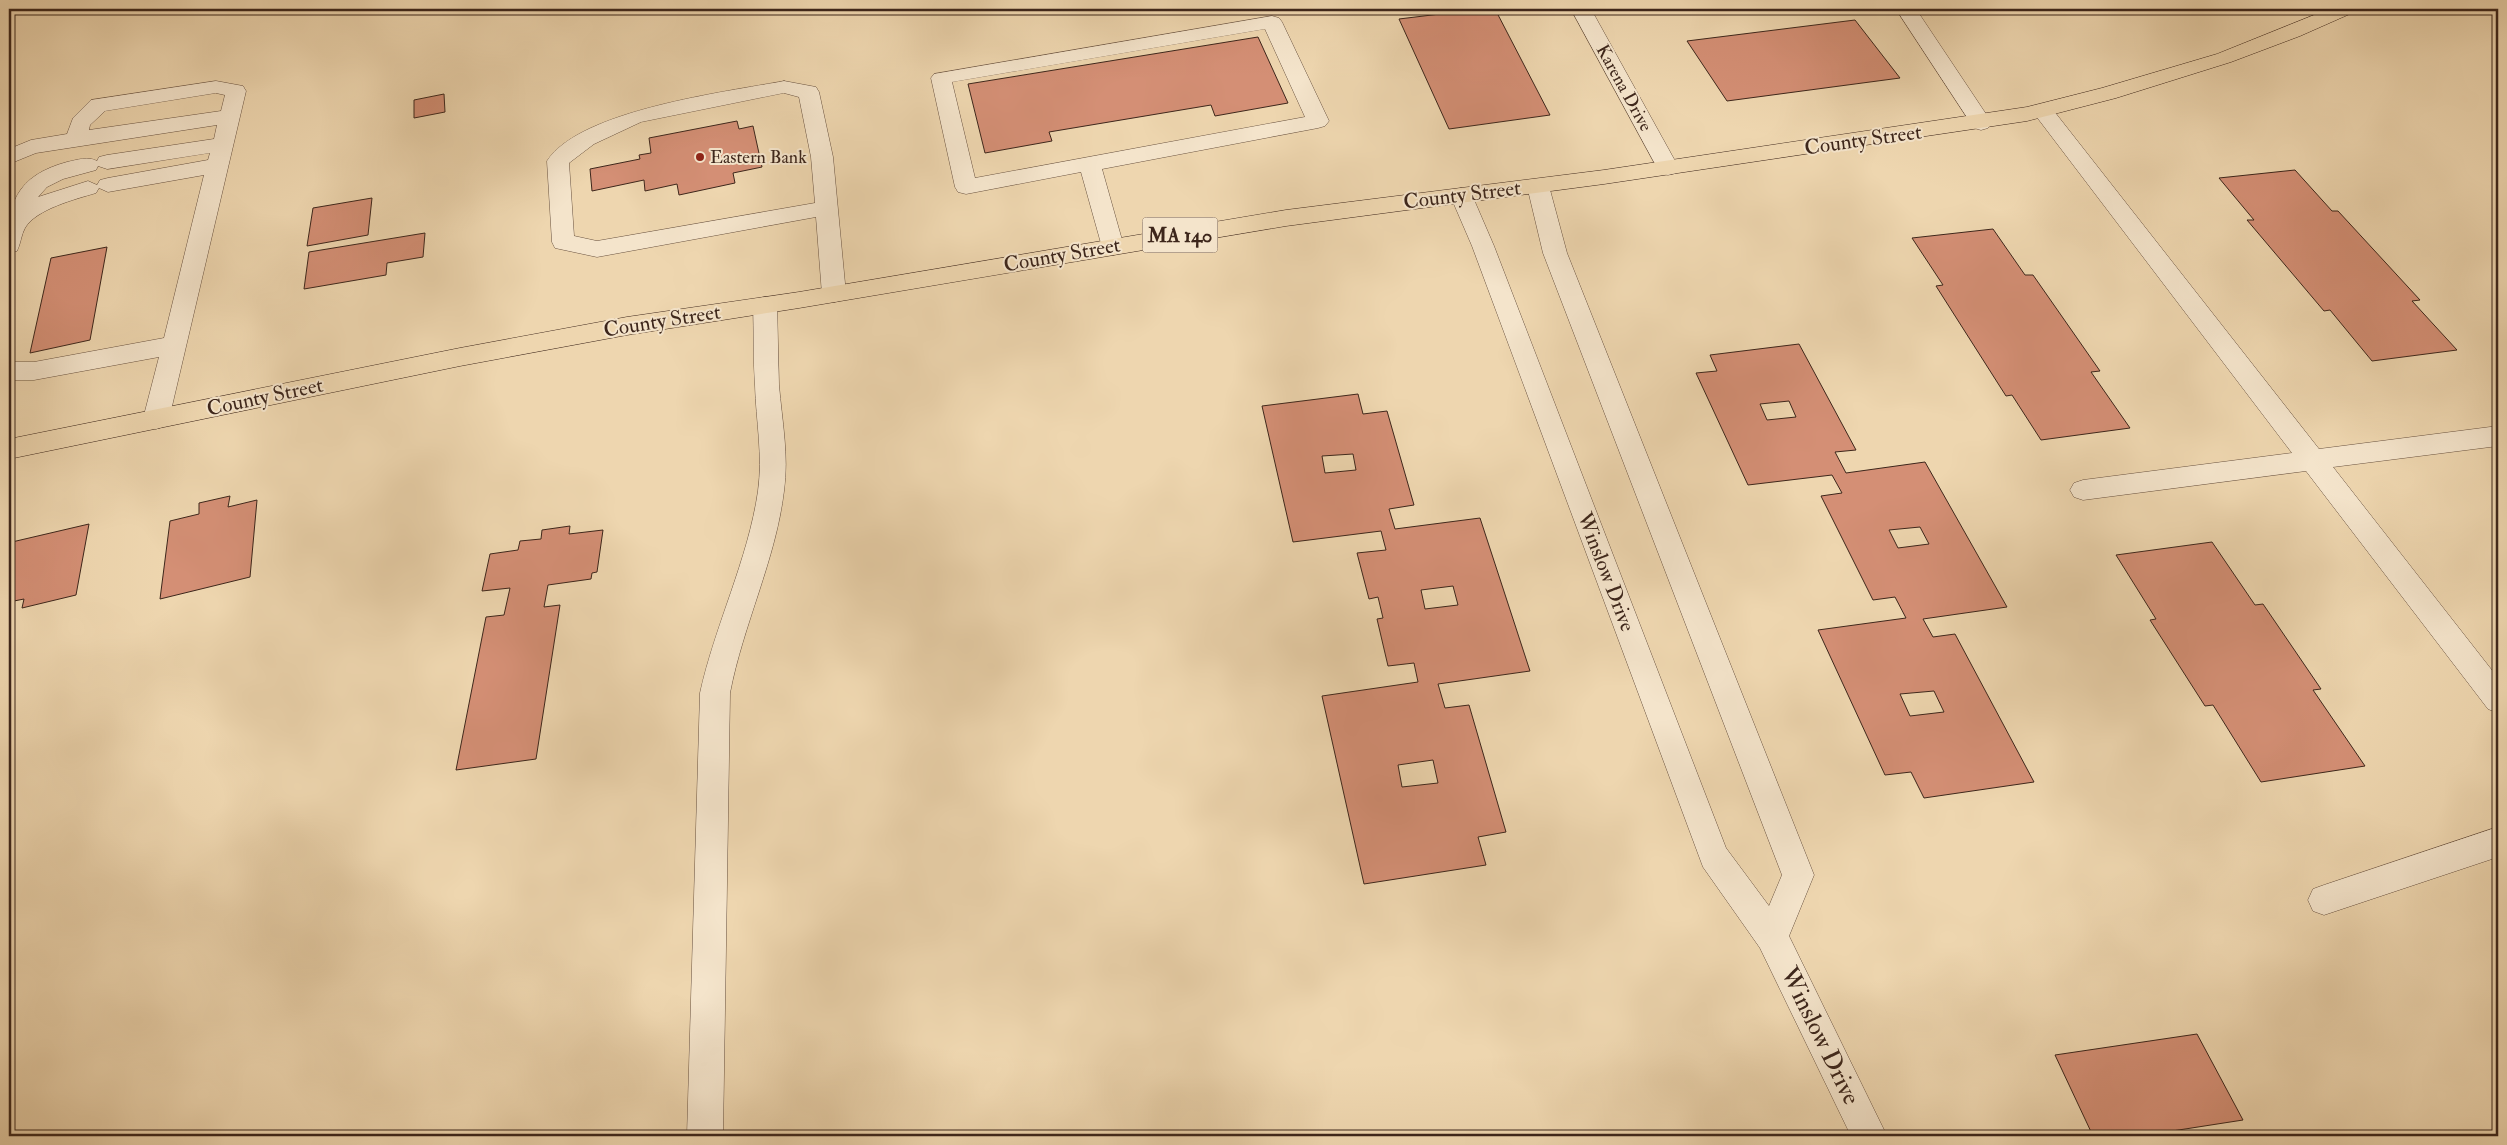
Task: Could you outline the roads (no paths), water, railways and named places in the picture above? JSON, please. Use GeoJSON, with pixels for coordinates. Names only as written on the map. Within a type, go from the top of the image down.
{"type":"FeatureCollection","features":[{"type":"Feature","properties":{"kind":"main road","name":"County Street"},"geometry":{"type":"LineString","coordinates":[[9,449],[540,341],[1286,218],[1538,186],[1981,123],[2109,93],[2224,58],[2293,32],[2345,9]]}},
{"type":"Feature","properties":{"kind":"street","name":"Karena Drive"},"geometry":{"type":"LineString","coordinates":[[1581,9],[1668,168]]}},
{"type":"Feature","properties":{"kind":"street"},"geometry":{"type":"LineString","coordinates":[[1906,9],[1981,123]]}},
{"type":"Feature","properties":{"kind":"street"},"geometry":{"type":"LineString","coordinates":[[1272,22],[1318,121],[1090,165],[966,187],[940,78],[1272,22]]}},
{"type":"Feature","properties":{"kind":"street"},"geometry":{"type":"LineString","coordinates":[[76,139],[80,123],[98,105],[216,87],[236,91],[156,419]]}},
{"type":"Feature","properties":{"kind":"street"},"geometry":{"type":"LineString","coordinates":[[827,208],[596,249],[563,242],[558,161],[586,139],[635,117],[784,88],[809,92],[822,156],[827,208],[834,294]]}},
{"type":"Feature","properties":{"kind":"street"},"geometry":{"type":"LineString","coordinates":[[2043,110],[2498,700]]}},
{"type":"Feature","properties":{"kind":"street"},"geometry":{"type":"LineString","coordinates":[[9,157],[32,147],[230,116]]}},
{"type":"Feature","properties":{"kind":"street"},"geometry":{"type":"LineString","coordinates":[[9,245],[29,192],[47,179],[62,172],[98,164],[223,144]]}},
{"type":"Feature","properties":{"kind":"street"},"geometry":{"type":"LineString","coordinates":[[1090,165],[1113,247]]}},
{"type":"Feature","properties":{"kind":"street"},"geometry":{"type":"LineString","coordinates":[[16,223],[46,202],[69,192],[218,166]]}},
{"type":"Feature","properties":{"kind":"street"},"geometry":{"type":"LineString","coordinates":[[1538,186],[1555,253],[1798,875],[1772,937]]}},
{"type":"Feature","properties":{"kind":"street","name":"Winslow Drive"},"geometry":{"type":"LineString","coordinates":[[1461,196],[1483,246],[1714,857],[1772,937],[1869,1136]]}},
{"type":"Feature","properties":{"kind":"street"},"geometry":{"type":"LineString","coordinates":[[705,1136],[709,1026],[715,692],[723,654],[761,538],[771,492],[774,455],[767,386],[765,305]]}},
{"type":"Feature","properties":{"kind":"street"},"geometry":{"type":"LineString","coordinates":[[9,371],[34,371],[174,345]]}},
{"type":"Feature","properties":{"kind":"street"},"geometry":{"type":"LineString","coordinates":[[2083,490],[2498,436]]}},
{"type":"Feature","properties":{"kind":"street"},"geometry":{"type":"LineString","coordinates":[[2324,900],[2498,842]]}},
{"type":"Feature","properties":{"kind":"place","name":"Eastern Bank"},"geometry":{"type":"Point","coordinates":[700,157]}}]}
